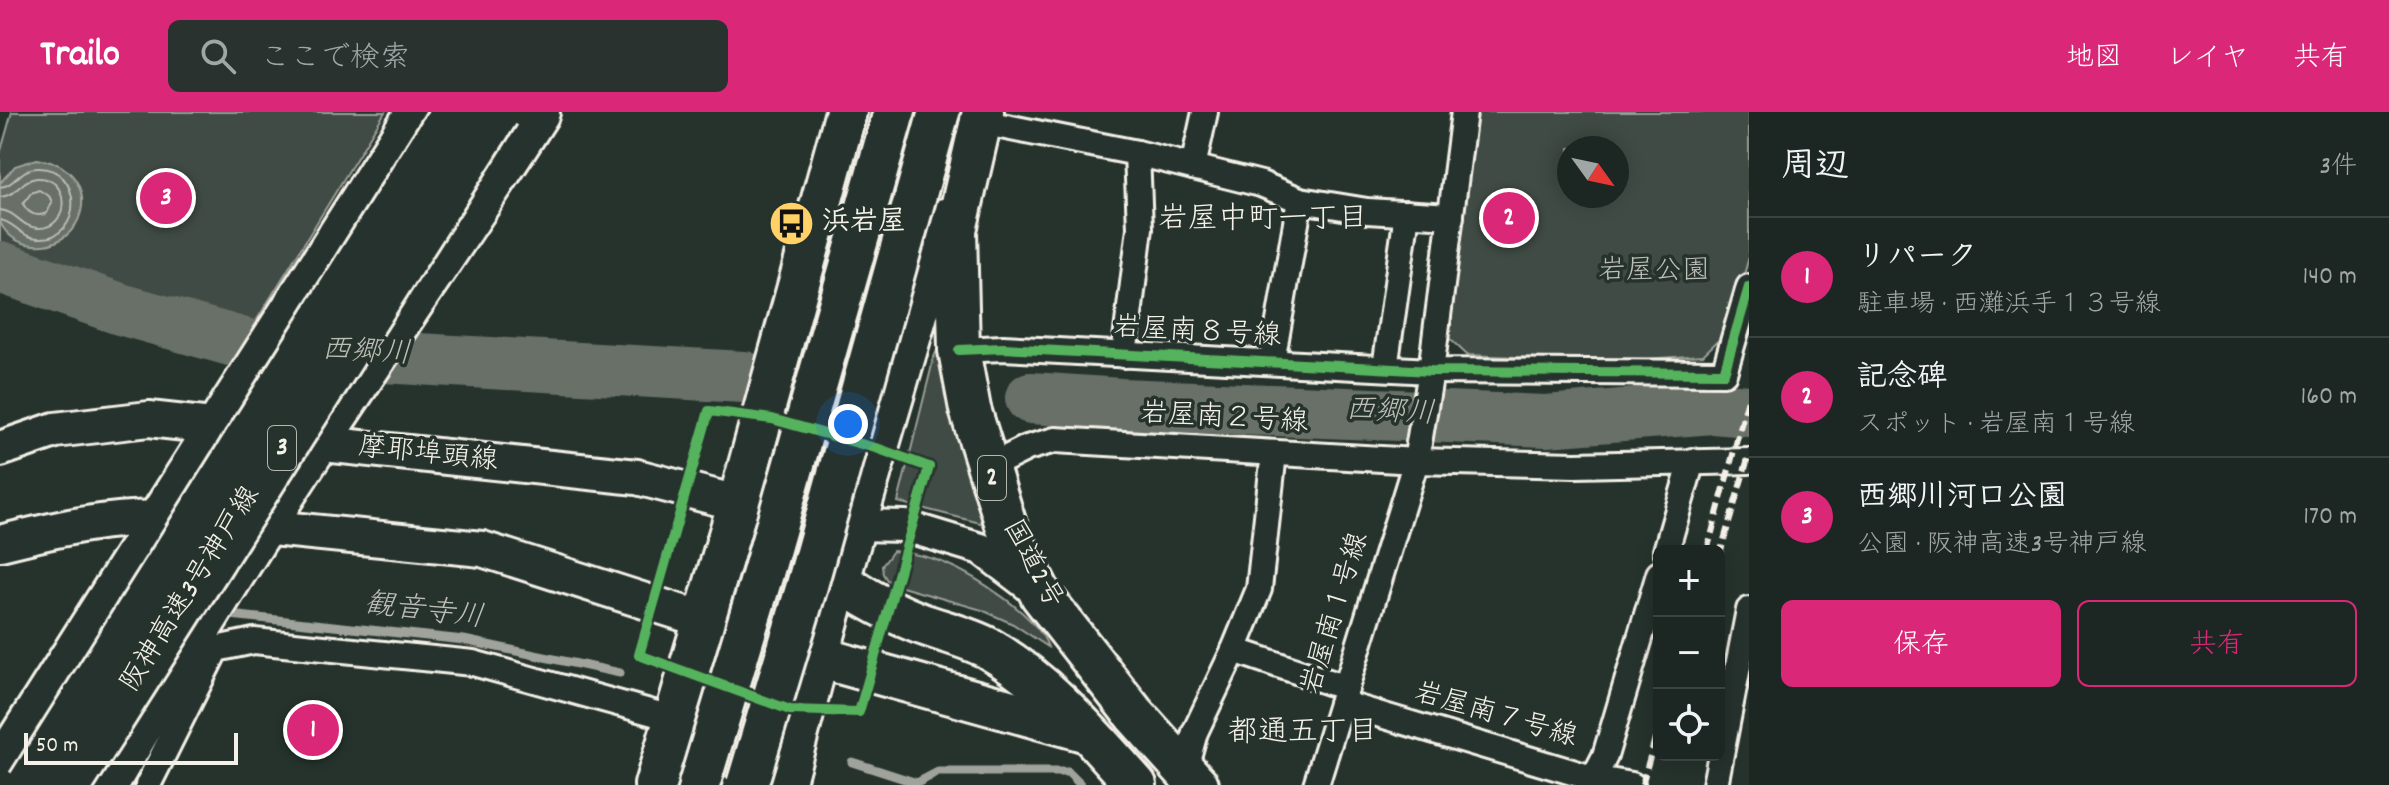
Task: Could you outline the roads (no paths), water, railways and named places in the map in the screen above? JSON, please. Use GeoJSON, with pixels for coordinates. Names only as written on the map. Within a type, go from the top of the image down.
{"type":"FeatureCollection","features":[{"type":"Feature","properties":{"kind":"highway"},"geometry":{"type":"LineString","coordinates":[[0,772],[419,112]]}},
{"type":"Feature","properties":{"kind":"highway","name":"阪神高速3号神戸線"},"geometry":{"type":"LineString","coordinates":[[30,785],[454,112]]}},
{"type":"Feature","properties":{"kind":"highway","name":"阪神高速3号神戸線"},"geometry":{"type":"LineString","coordinates":[[69,785],[497,112]]}},
{"type":"Feature","properties":{"kind":"highway"},"geometry":{"type":"LineString","coordinates":[[122,780],[196,630],[537,112]]}},
{"type":"Feature","properties":{"kind":"highway"},"geometry":{"type":"LineString","coordinates":[[655,785],[738,505],[846,112]]}},
{"type":"Feature","properties":{"kind":"highway"},"geometry":{"type":"LineString","coordinates":[[699,785],[763,573],[894,112]]}},
{"type":"Feature","properties":{"kind":"highway"},"geometry":{"type":"LineString","coordinates":[[747,785],[823,584],[939,112]]}},
{"type":"Feature","properties":{"kind":"highway"},"geometry":{"type":"LineString","coordinates":[[823,584],[855,525],[980,115]]}},
{"type":"Feature","properties":{"kind":"highway","name":"国道2号"},"geometry":{"type":"LineString","coordinates":[[980,115],[956,230],[959,350],[970,409],[1007,528],[1041,595],[1187,780]]}},
{"type":"Feature","properties":{"kind":"highway"},"geometry":{"type":"LineString","coordinates":[[754,442],[764,479],[787,525],[821,566],[823,584],[818,657],[784,785]]}},
{"type":"Feature","properties":{"kind":"highway"},"geometry":{"type":"LineString","coordinates":[[823,584],[986,647],[1029,676],[1089,732],[1136,785]]}},
{"type":"Feature","properties":{"kind":"highway"},"geometry":{"type":"LineString","coordinates":[[704,620],[818,657],[1089,732]]}},
{"type":"Feature","properties":{"kind":"main road","name":"摩耶埠頭線"},"geometry":{"type":"LineString","coordinates":[[0,449],[55,430],[149,419],[219,425],[315,445],[637,477],[738,505],[855,525]]}},
{"type":"Feature","properties":{"kind":"main road"},"geometry":{"type":"LineString","coordinates":[[0,543],[79,523],[161,518],[482,549],[704,620]]}},
{"type":"Feature","properties":{"kind":"street"},"geometry":{"type":"LineString","coordinates":[[1193,167],[1205,112]]}},
{"type":"Feature","properties":{"kind":"street"},"geometry":{"type":"LineString","coordinates":[[1431,371],[1464,112]]}},
{"type":"Feature","properties":{"kind":"street"},"geometry":{"type":"LineString","coordinates":[[980,115],[1261,184],[1300,200],[1367,211],[1451,216]]}},
{"type":"Feature","properties":{"kind":"street"},"geometry":{"type":"LineString","coordinates":[[1124,355],[1140,228],[1137,153]]}},
{"type":"Feature","properties":{"kind":"street"},"geometry":{"type":"LineString","coordinates":[[1272,362],[1300,200]]}},
{"type":"Feature","properties":{"kind":"street"},"geometry":{"type":"LineString","coordinates":[[1385,368],[1407,213]]}},
{"type":"Feature","properties":{"kind":"street","name":"岩屋南８号線"},"geometry":{"type":"LineString","coordinates":[[959,350],[1003,348],[1431,371],[1724,373],[1749,287]]}},
{"type":"Feature","properties":{"kind":"street","name":"岩屋南１号線"},"geometry":{"type":"LineString","coordinates":[[1316,785],[1416,461],[1431,371]]}},
{"type":"Feature","properties":{"kind":"street","name":"岩屋南２号線"},"geometry":{"type":"LineString","coordinates":[[989,467],[1027,448],[1055,440],[1416,461],[1575,465],[1749,461]]}},
{"type":"Feature","properties":{"kind":"street"},"geometry":{"type":"LineString","coordinates":[[1187,780],[1195,732],[1259,589],[1274,453]]}},
{"type":"Feature","properties":{"kind":"street"},"geometry":{"type":"LineString","coordinates":[[1668,545],[1692,461]]}},
{"type":"Feature","properties":{"kind":"street"},"geometry":{"type":"LineString","coordinates":[[855,525],[905,526],[981,549],[1001,561],[1041,595]]}},
{"type":"Feature","properties":{"kind":"street"},"geometry":{"type":"LineString","coordinates":[[1591,781],[1605,756],[1653,594]]}},
{"type":"Feature","properties":{"kind":"street"},"geometry":{"type":"LineString","coordinates":[[1715,785],[1749,610]]}},
{"type":"Feature","properties":{"kind":"street"},"geometry":{"type":"LineString","coordinates":[[122,780],[216,649],[254,641],[473,663],[675,719]]}},
{"type":"Feature","properties":{"kind":"street","name":"岩屋南７号線"},"geometry":{"type":"LineString","coordinates":[[1234,650],[1344,696],[1591,781],[1632,785]]}},
{"type":"Feature","properties":{"kind":"water"},"geometry":{"type":"Polygon","coordinates":[[[37,159],[59,165],[74,178],[81,191],[82,205],[71,231],[59,240],[44,245],[19,241],[7,233],[0,221],[0,183],[15,166],[37,159]]]}},
{"type":"Feature","properties":{"kind":"waterway","name":"西郷川"},"geometry":{"type":"LineString","coordinates":[[0,267],[120,309],[259,348],[744,377]]}},
{"type":"Feature","properties":{"kind":"waterway","name":"西郷川"},"geometry":{"type":"LineString","coordinates":[[1031,398],[1546,421],[1713,408],[1749,411]]}},
{"type":"Feature","properties":{"kind":"waterway","name":"観音寺川"},"geometry":{"type":"LineString","coordinates":[[221,614],[464,640],[620,673]]}},
{"type":"Feature","properties":{"kind":"waterway","name":"観音寺川"},"geometry":{"type":"LineString","coordinates":[[852,762],[917,783],[938,772],[1068,772],[1081,785]]}},
{"type":"Feature","properties":{"kind":"railway"},"geometry":{"type":"LineString","coordinates":[[1709,545],[1749,395]]}},
{"type":"Feature","properties":{"kind":"railway"},"geometry":{"type":"LineString","coordinates":[[1723,545],[1749,455]]}},
{"type":"Feature","properties":{"kind":"railway"},"geometry":{"type":"LineString","coordinates":[[1642,785],[1653,746]]}},
{"type":"Feature","properties":{"kind":"place","name":"西郷川河口公園"},"geometry":{"type":"Point","coordinates":[166,198]}},
{"type":"Feature","properties":{"kind":"place","name":"記念碑"},"geometry":{"type":"Point","coordinates":[1509,218]}},
{"type":"Feature","properties":{"kind":"place","name":"浜岩屋"},"geometry":{"type":"Point","coordinates":[791,224]}},
{"type":"Feature","properties":{"kind":"place","name":"リパーク"},"geometry":{"type":"Point","coordinates":[313,730]}},
{"type":"Feature","properties":{"kind":"district","name":"岩屋中町一丁目"},"geometry":{"type":"Point","coordinates":[1263,221]}},
{"type":"Feature","properties":{"kind":"district","name":"都通五丁目"},"geometry":{"type":"Point","coordinates":[1303,734]}},
{"type":"Feature","properties":{"kind":"park label","name":"岩屋公園"},"geometry":{"type":"Point","coordinates":[1654,273]}}]}
